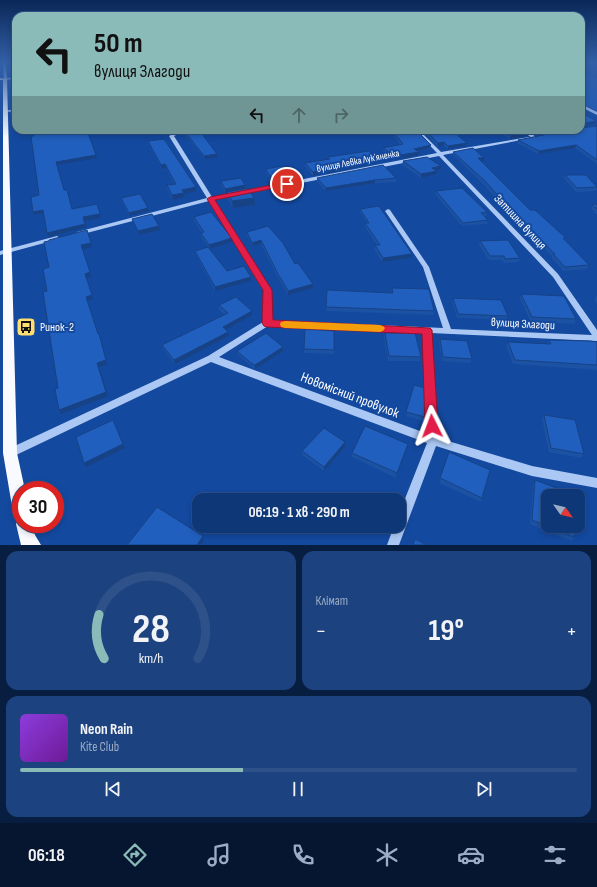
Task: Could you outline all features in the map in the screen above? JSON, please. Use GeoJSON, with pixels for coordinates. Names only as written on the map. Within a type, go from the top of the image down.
{"type":"FeatureCollection","features":[{"type":"Feature","properties":{"kind":"main road"},"geometry":{"type":"LineString","coordinates":[[4,87],[11,110],[3,252],[10,453],[15,481]]}},
{"type":"Feature","properties":{"kind":"street"},"geometry":{"type":"LineString","coordinates":[[585,107],[597,114]]}},
{"type":"Feature","properties":{"kind":"street"},"geometry":{"type":"LineString","coordinates":[[10,453],[211,358],[267,323],[267,290],[171,136],[175,134]]}},
{"type":"Feature","properties":{"kind":"street","name":"Затишна вулиця"},"geometry":{"type":"LineString","coordinates":[[421,134],[556,276],[597,337]]}},
{"type":"Feature","properties":{"kind":"street"},"geometry":{"type":"LineString","coordinates":[[529,134],[534,137]]}},
{"type":"Feature","properties":{"kind":"street","name":"вулиця Левка Лукʼяненка"},"geometry":{"type":"LineString","coordinates":[[75,234],[210,199],[540,136]]}},
{"type":"Feature","properties":{"kind":"street"},"geometry":{"type":"LineString","coordinates":[[388,211],[426,267],[448,331]]}},
{"type":"Feature","properties":{"kind":"street"},"geometry":{"type":"LineString","coordinates":[[3,252],[67,236]]}},
{"type":"Feature","properties":{"kind":"street","name":"вулиця Злагоди"},"geometry":{"type":"LineString","coordinates":[[267,323],[597,337]]}},
{"type":"Feature","properties":{"kind":"street"},"geometry":{"type":"LineString","coordinates":[[393,545],[432,441],[427,330]]}},
{"type":"Feature","properties":{"kind":"street","name":"Новомісний провулок"},"geometry":{"type":"LineString","coordinates":[[211,358],[432,441],[532,471],[597,483]]}},
{"type":"Feature","properties":{"kind":"shaded area"},"geometry":{"type":"Polygon","coordinates":[[[585,87],[597,87],[597,111],[585,105],[585,87]]]}},
{"type":"Feature","properties":{"kind":"building"},"geometry":{"type":"Polygon","coordinates":[[[585,114],[596,121],[585,123],[585,114]]]}},
{"type":"Feature","properties":{"kind":"building"},"geometry":{"type":"Polygon","coordinates":[[[597,126],[597,160],[576,145],[539,151],[518,140],[549,134],[585,134],[585,128],[597,126]]]}},
{"type":"Feature","properties":{"kind":"building"},"geometry":{"type":"Polygon","coordinates":[[[34,134],[88,134],[96,155],[56,162],[64,190],[67,190],[72,209],[97,204],[100,214],[83,217],[85,224],[47,233],[43,210],[33,212],[31,197],[39,195],[31,136],[34,136],[34,134]]]}},
{"type":"Feature","properties":{"kind":"building"},"geometry":{"type":"Polygon","coordinates":[[[187,134],[202,134],[217,154],[204,156],[187,134]]]}},
{"type":"Feature","properties":{"kind":"building"},"geometry":{"type":"Polygon","coordinates":[[[395,134],[420,134],[431,145],[414,149],[419,152],[395,156],[383,148],[403,144],[395,134]]]}},
{"type":"Feature","properties":{"kind":"building"},"geometry":{"type":"Polygon","coordinates":[[[429,134],[456,134],[467,143],[448,146],[444,142],[438,143],[429,134]]]}},
{"type":"Feature","properties":{"kind":"building"},"geometry":{"type":"Polygon","coordinates":[[[507,134],[521,134],[510,136],[507,134]]]}},
{"type":"Feature","properties":{"kind":"building"},"geometry":{"type":"Polygon","coordinates":[[[164,139],[196,187],[182,190],[184,193],[172,195],[167,185],[176,184],[165,164],[161,165],[148,141],[164,139]]]}},
{"type":"Feature","properties":{"kind":"building"},"geometry":{"type":"Polygon","coordinates":[[[473,148],[484,158],[478,158],[530,210],[535,210],[566,238],[563,238],[589,265],[565,267],[553,254],[555,254],[511,210],[485,181],[453,152],[473,148]]]}},
{"type":"Feature","properties":{"kind":"building"},"geometry":{"type":"Polygon","coordinates":[[[369,151],[378,160],[313,172],[305,163],[330,159],[328,157],[369,151]]]}},
{"type":"Feature","properties":{"kind":"building"},"geometry":{"type":"Polygon","coordinates":[[[427,157],[441,166],[432,168],[437,171],[421,174],[403,161],[427,157]]]}},
{"type":"Feature","properties":{"kind":"building"},"geometry":{"type":"Polygon","coordinates":[[[383,165],[396,178],[326,188],[317,178],[383,165]]]}},
{"type":"Feature","properties":{"kind":"building"},"geometry":{"type":"Polygon","coordinates":[[[282,166],[290,177],[272,180],[266,169],[282,166]]]}},
{"type":"Feature","properties":{"kind":"building"},"geometry":{"type":"Polygon","coordinates":[[[565,175],[586,175],[597,187],[577,188],[565,175]]]}},
{"type":"Feature","properties":{"kind":"building"},"geometry":{"type":"Polygon","coordinates":[[[241,178],[245,185],[225,189],[221,181],[241,178]]]}},
{"type":"Feature","properties":{"kind":"building"},"geometry":{"type":"Polygon","coordinates":[[[293,183],[301,195],[282,198],[275,186],[293,183]]]}},
{"type":"Feature","properties":{"kind":"building"},"geometry":{"type":"Polygon","coordinates":[[[248,188],[254,198],[232,201],[227,192],[248,188]]]}},
{"type":"Feature","properties":{"kind":"building"},"geometry":{"type":"Polygon","coordinates":[[[462,188],[487,212],[481,213],[488,220],[463,223],[436,191],[462,188]]]}},
{"type":"Feature","properties":{"kind":"building"},"geometry":{"type":"Polygon","coordinates":[[[140,194],[148,208],[129,213],[121,198],[140,194]]]}},
{"type":"Feature","properties":{"kind":"building"},"geometry":{"type":"Polygon","coordinates":[[[597,204],[597,209],[592,205],[597,204]]]}},
{"type":"Feature","properties":{"kind":"building"},"geometry":{"type":"Polygon","coordinates":[[[379,206],[412,254],[383,258],[375,245],[380,245],[365,223],[369,223],[360,209],[379,206]]]}},
{"type":"Feature","properties":{"kind":"building"},"geometry":{"type":"Polygon","coordinates":[[[211,212],[232,238],[209,245],[201,233],[204,232],[194,217],[211,212]]]}},
{"type":"Feature","properties":{"kind":"building"},"geometry":{"type":"Polygon","coordinates":[[[152,214],[159,226],[138,231],[132,219],[152,214]]]}},
{"type":"Feature","properties":{"kind":"building"},"geometry":{"type":"Polygon","coordinates":[[[268,226],[283,243],[295,264],[298,263],[313,284],[288,291],[261,240],[252,243],[247,232],[268,226]]]}},
{"type":"Feature","properties":{"kind":"building"},"geometry":{"type":"Polygon","coordinates":[[[87,230],[91,243],[81,245],[90,272],[85,274],[92,295],[86,297],[106,360],[97,363],[106,392],[59,410],[55,389],[58,388],[43,292],[47,291],[43,269],[49,267],[44,242],[87,230]]]}},
{"type":"Feature","properties":{"kind":"building"},"geometry":{"type":"Polygon","coordinates":[[[508,240],[520,258],[505,259],[504,256],[490,256],[480,241],[508,240]]]}},
{"type":"Feature","properties":{"kind":"building"},"geometry":{"type":"Polygon","coordinates":[[[208,247],[227,271],[244,266],[251,277],[215,287],[195,251],[208,247]]]}},
{"type":"Feature","properties":{"kind":"building"},"geometry":{"type":"Polygon","coordinates":[[[392,288],[429,289],[434,311],[326,307],[327,290],[393,293],[392,288]]]}},
{"type":"Feature","properties":{"kind":"building"},"geometry":{"type":"Polygon","coordinates":[[[521,294],[564,296],[576,319],[532,317],[521,294]]]}},
{"type":"Feature","properties":{"kind":"building"},"geometry":{"type":"Polygon","coordinates":[[[236,297],[252,311],[223,327],[228,332],[174,360],[162,345],[228,313],[219,305],[236,297]]]}},
{"type":"Feature","properties":{"kind":"building"},"geometry":{"type":"Polygon","coordinates":[[[453,298],[501,300],[508,316],[458,314],[453,298]]]}},
{"type":"Feature","properties":{"kind":"building"},"geometry":{"type":"Polygon","coordinates":[[[305,329],[334,331],[334,350],[304,349],[305,329]]]}},
{"type":"Feature","properties":{"kind":"building"},"geometry":{"type":"Polygon","coordinates":[[[266,333],[283,347],[255,365],[237,351],[266,333]]]}},
{"type":"Feature","properties":{"kind":"building"},"geometry":{"type":"Polygon","coordinates":[[[385,333],[415,333],[421,357],[389,356],[385,333]]]}},
{"type":"Feature","properties":{"kind":"building"},"geometry":{"type":"Polygon","coordinates":[[[440,339],[467,341],[472,359],[443,357],[440,339]]]}},
{"type":"Feature","properties":{"kind":"building"},"geometry":{"type":"Polygon","coordinates":[[[549,340],[597,342],[597,365],[515,360],[508,342],[551,344],[549,340]]]}},
{"type":"Feature","properties":{"kind":"building"},"geometry":{"type":"Polygon","coordinates":[[[414,385],[425,388],[427,408],[425,417],[406,412],[414,385]]]}},
{"type":"Feature","properties":{"kind":"building"},"geometry":{"type":"Polygon","coordinates":[[[544,415],[575,420],[584,454],[551,448],[544,415]]]}},
{"type":"Feature","properties":{"kind":"building"},"geometry":{"type":"Polygon","coordinates":[[[113,420],[123,444],[84,463],[76,437],[113,420]]]}},
{"type":"Feature","properties":{"kind":"building"},"geometry":{"type":"Polygon","coordinates":[[[365,426],[408,444],[397,473],[352,453],[365,426]]]}},
{"type":"Feature","properties":{"kind":"building"},"geometry":{"type":"Polygon","coordinates":[[[324,428],[345,442],[324,467],[302,451],[324,428]]]}},
{"type":"Feature","properties":{"kind":"building"},"geometry":{"type":"Polygon","coordinates":[[[449,452],[490,470],[482,498],[440,478],[449,452]]]}},
{"type":"Feature","properties":{"kind":"building"},"geometry":{"type":"Polygon","coordinates":[[[535,480],[559,489],[541,489],[541,524],[532,520],[535,480]]]}},
{"type":"Feature","properties":{"kind":"building"},"geometry":{"type":"Polygon","coordinates":[[[157,507],[192,529],[192,533],[198,533],[203,536],[197,545],[127,545],[157,507]]]}},
{"type":"Feature","properties":{"kind":"building"},"geometry":{"type":"Polygon","coordinates":[[[564,533],[574,533],[574,537],[564,533]]]}},
{"type":"Feature","properties":{"kind":"building"},"geometry":{"type":"Polygon","coordinates":[[[415,539],[427,545],[413,545],[415,539]]]}},
{"type":"Feature","properties":{"kind":"slow traffic"},"geometry":{"type":"LineString","coordinates":[[285,324],[380,328]]}},
{"type":"Feature","properties":{"kind":"place","name":"Ринок-2"},"geometry":{"type":"Point","coordinates":[26,327]}},
{"type":"Feature","properties":{"kind":"route"},"geometry":{"type":"LineString","coordinates":[[287,184],[210,199],[267,290],[267,323],[427,330],[432,426]]}}]}
